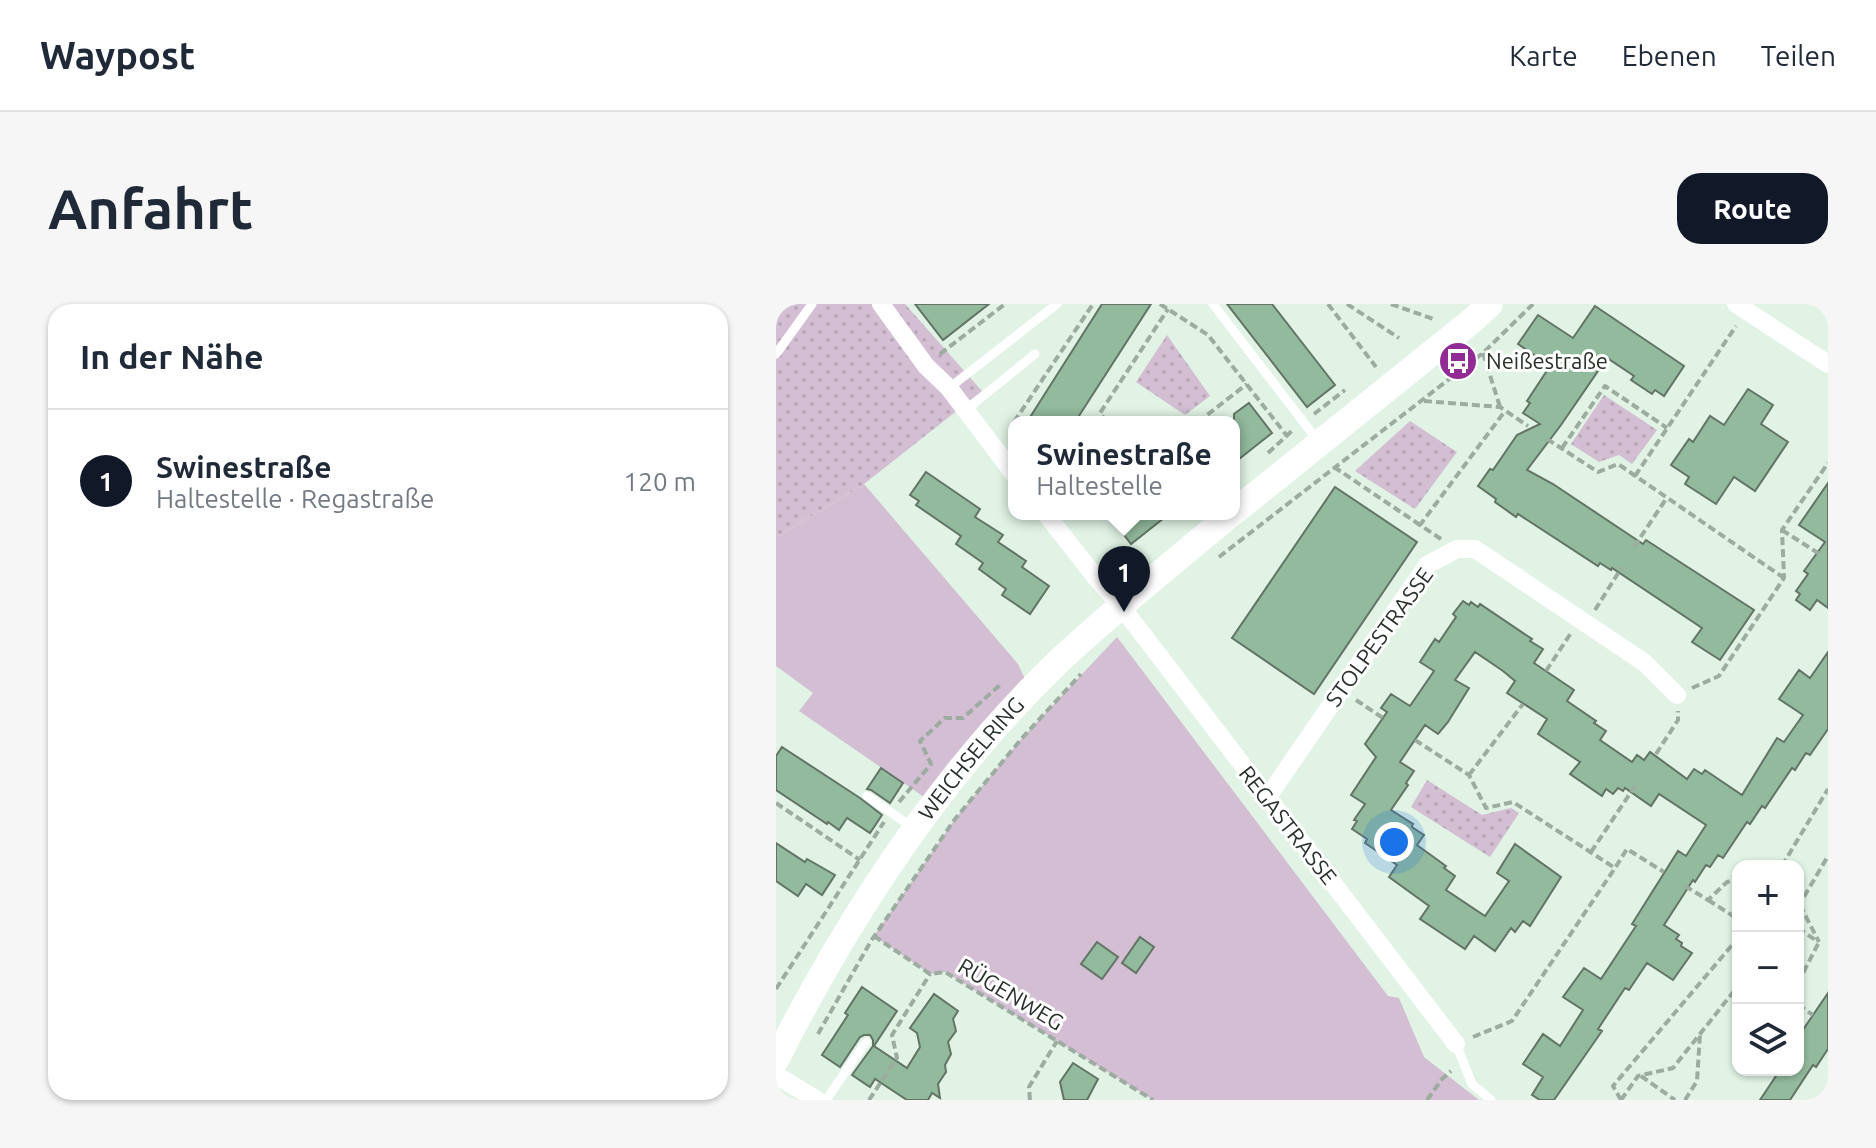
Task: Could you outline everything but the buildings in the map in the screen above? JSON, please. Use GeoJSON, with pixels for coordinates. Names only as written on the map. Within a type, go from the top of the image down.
{"type":"FeatureCollection","features":[{"type":"Feature","properties":{"kind":"street"},"geometry":{"type":"LineString","coordinates":[[881,304],[926,366],[949,388],[1008,466]]}},
{"type":"Feature","properties":{"kind":"street","name":"WEICHSELRING"},"geometry":{"type":"LineString","coordinates":[[1240,507],[1490,304]]}},
{"type":"Feature","properties":{"kind":"street"},"geometry":{"type":"LineString","coordinates":[[1741,307],[1828,364]]}},
{"type":"Feature","properties":{"kind":"street","name":"REGASTRASSE"},"geometry":{"type":"LineString","coordinates":[[1051,520],[1121,606],[1459,1052]]}},
{"type":"Feature","properties":{"kind":"street","name":"WEICHSELRING"},"geometry":{"type":"LineString","coordinates":[[776,1060],[802,1008],[864,929],[882,875],[1000,722],[1060,661],[1121,606],[1225,520]]}},
{"type":"Feature","properties":{"kind":"street"},"geometry":{"type":"LineString","coordinates":[[1457,549],[1475,549],[1584,620],[1645,663],[1677,695]]}},
{"type":"Feature","properties":{"kind":"street","name":"STOLPESTRASSE"},"geometry":{"type":"LineString","coordinates":[[1267,798],[1427,565],[1457,549]]}},
{"type":"Feature","properties":{"kind":"street"},"geometry":{"type":"LineString","coordinates":[[776,1075],[817,1100]]}},
{"type":"Feature","properties":{"kind":"lane"},"geometry":{"type":"LineString","coordinates":[[776,354],[812,304]]}},
{"type":"Feature","properties":{"kind":"lane"},"geometry":{"type":"LineString","coordinates":[[949,388],[1057,304]]}},
{"type":"Feature","properties":{"kind":"lane"},"geometry":{"type":"LineString","coordinates":[[1213,304],[1320,442]]}},
{"type":"Feature","properties":{"kind":"lane"},"geometry":{"type":"LineString","coordinates":[[966,410],[1035,354]]}},
{"type":"Feature","properties":{"kind":"lane"},"geometry":{"type":"LineString","coordinates":[[867,796],[915,829]]}},
{"type":"Feature","properties":{"kind":"lane"},"geometry":{"type":"LineString","coordinates":[[826,1100],[866,1042]]}},
{"type":"Feature","properties":{"kind":"lane"},"geometry":{"type":"LineString","coordinates":[[1459,1052],[1472,1084],[1491,1100]]}},
{"type":"Feature","properties":{"kind":"path"},"geometry":{"type":"LineString","coordinates":[[926,366],[1005,304]]}},
{"type":"Feature","properties":{"kind":"path"},"geometry":{"type":"LineString","coordinates":[[1018,416],[1093,304]]}},
{"type":"Feature","properties":{"kind":"path"},"geometry":{"type":"LineString","coordinates":[[1160,304],[1208,335],[1287,436]]}},
{"type":"Feature","properties":{"kind":"path"},"geometry":{"type":"LineString","coordinates":[[1328,304],[1376,367]]}},
{"type":"Feature","properties":{"kind":"path"},"geometry":{"type":"LineString","coordinates":[[1347,304],[1399,338]]}},
{"type":"Feature","properties":{"kind":"path"},"geometry":{"type":"LineString","coordinates":[[1391,304],[1436,320]]}},
{"type":"Feature","properties":{"kind":"path"},"geometry":{"type":"LineString","coordinates":[[1218,558],[1483,353],[1533,304]]}},
{"type":"Feature","properties":{"kind":"path"},"geometry":{"type":"LineString","coordinates":[[1635,476],[1741,307]]}},
{"type":"Feature","properties":{"kind":"path"},"geometry":{"type":"LineString","coordinates":[[1102,416],[1100,413],[1168,309]]}},
{"type":"Feature","properties":{"kind":"path"},"geometry":{"type":"LineString","coordinates":[[1483,353],[1503,409]]}},
{"type":"Feature","properties":{"kind":"path"},"geometry":{"type":"LineString","coordinates":[[1206,416],[1247,384]]}},
{"type":"Feature","properties":{"kind":"path"},"geometry":{"type":"LineString","coordinates":[[1562,448],[1605,386],[1667,428]]}},
{"type":"Feature","properties":{"kind":"path"},"geometry":{"type":"LineString","coordinates":[[1421,401],[1503,409],[1528,426]]}},
{"type":"Feature","properties":{"kind":"path"},"geometry":{"type":"LineString","coordinates":[[1420,525],[1503,409]]}},
{"type":"Feature","properties":{"kind":"path"},"geometry":{"type":"LineString","coordinates":[[1547,439],[1598,472],[1618,464],[1784,578]]}},
{"type":"Feature","properties":{"kind":"path"},"geometry":{"type":"LineString","coordinates":[[1656,754],[1678,720],[1677,695],[1719,676],[1784,578],[1782,530],[1828,463]]}},
{"type":"Feature","properties":{"kind":"path"},"geometry":{"type":"LineString","coordinates":[[1334,467],[1457,549]]}},
{"type":"Feature","properties":{"kind":"path"},"geometry":{"type":"LineString","coordinates":[[1634,547],[1667,498]]}},
{"type":"Feature","properties":{"kind":"path"},"geometry":{"type":"LineString","coordinates":[[1782,530],[1821,555]]}},
{"type":"Feature","properties":{"kind":"path"},"geometry":{"type":"LineString","coordinates":[[1546,671],[1622,567]]}},
{"type":"Feature","properties":{"kind":"path"},"geometry":{"type":"LineString","coordinates":[[813,1044],[864,929],[1023,737],[1087,667]]}},
{"type":"Feature","properties":{"kind":"path"},"geometry":{"type":"LineString","coordinates":[[1341,690],[1383,718]]}},
{"type":"Feature","properties":{"kind":"path"},"geometry":{"type":"LineString","coordinates":[[1469,775],[1523,704]]}},
{"type":"Feature","properties":{"kind":"path"},"geometry":{"type":"LineString","coordinates":[[1415,740],[1469,775],[1486,808],[1513,802],[1615,868]]}},
{"type":"Feature","properties":{"kind":"path"},"geometry":{"type":"LineString","coordinates":[[1591,852],[1635,786]]}},
{"type":"Feature","properties":{"kind":"path"},"geometry":{"type":"LineString","coordinates":[[1786,860],[1828,789]]}},
{"type":"Feature","properties":{"kind":"path"},"geometry":{"type":"LineString","coordinates":[[776,803],[882,875]]}},
{"type":"Feature","properties":{"kind":"path"},"geometry":{"type":"LineString","coordinates":[[1427,1100],[1459,1052],[1512,1021],[1627,849],[1664,872]]}},
{"type":"Feature","properties":{"kind":"path"},"geometry":{"type":"LineString","coordinates":[[1804,897],[1828,856]]}},
{"type":"Feature","properties":{"kind":"path"},"geometry":{"type":"LineString","coordinates":[[1708,900],[1732,881]]}},
{"type":"Feature","properties":{"kind":"path"},"geometry":{"type":"LineString","coordinates":[[1685,886],[1732,915]]}},
{"type":"Feature","properties":{"kind":"path"},"geometry":{"type":"LineString","coordinates":[[1804,914],[1819,942]]}},
{"type":"Feature","properties":{"kind":"path","name":"RÜGENWEG"},"geometry":{"type":"LineString","coordinates":[[864,929],[930,974],[945,972],[1153,1100]]}},
{"type":"Feature","properties":{"kind":"path"},"geometry":{"type":"LineString","coordinates":[[1804,932],[1819,942]]}},
{"type":"Feature","properties":{"kind":"path"},"geometry":{"type":"LineString","coordinates":[[1804,971],[1819,942]]}},
{"type":"Feature","properties":{"kind":"path"},"geometry":{"type":"LineString","coordinates":[[1732,945],[1613,1086],[1621,1100],[1639,1076],[1673,1068],[1732,994]]}},
{"type":"Feature","properties":{"kind":"path"},"geometry":{"type":"LineString","coordinates":[[869,1100],[897,1058],[892,1035],[930,974]]}},
{"type":"Feature","properties":{"kind":"path"},"geometry":{"type":"LineString","coordinates":[[1804,1009],[1813,1015]]}},
{"type":"Feature","properties":{"kind":"path"},"geometry":{"type":"LineString","coordinates":[[1685,1100],[1697,1081],[1700,1034]]}},
{"type":"Feature","properties":{"kind":"path"},"geometry":{"type":"LineString","coordinates":[[1030,1100],[1029,1087],[1057,1041]]}},
{"type":"Feature","properties":{"kind":"path"},"geometry":{"type":"LineString","coordinates":[[1639,1076],[1675,1100]]}},
{"type":"Feature","properties":{"kind":"shaded area"},"geometry":{"type":"Polygon","coordinates":[[[776,304],[905,304],[982,391],[864,484],[776,537],[776,304]]]}},
{"type":"Feature","properties":{"kind":"shaded area"},"geometry":{"type":"Polygon","coordinates":[[[1167,335],[1210,396],[1185,415],[1136,382],[1167,335]]]}},
{"type":"Feature","properties":{"kind":"shaded area"},"geometry":{"type":"Polygon","coordinates":[[[1604,395],[1657,430],[1632,464],[1619,455],[1599,462],[1571,444],[1604,395]]]}},
{"type":"Feature","properties":{"kind":"shaded area"},"geometry":{"type":"Polygon","coordinates":[[[1410,421],[1457,452],[1415,509],[1355,471],[1410,421]]]}},
{"type":"Feature","properties":{"kind":"shaded area"},"geometry":{"type":"Polygon","coordinates":[[[864,484],[1018,664],[1026,681],[924,797],[799,711],[813,693],[776,666],[776,537],[864,484]]]}},
{"type":"Feature","properties":{"kind":"shaded area"},"geometry":{"type":"Polygon","coordinates":[[[1117,637],[1388,996],[1399,998],[1424,1057],[1479,1100],[1153,1100],[945,972],[930,974],[874,936],[955,819],[1023,737],[1117,637]]]}},
{"type":"Feature","properties":{"kind":"shaded area"},"geometry":{"type":"Polygon","coordinates":[[[1427,780],[1482,815],[1511,808],[1519,813],[1490,857],[1411,807],[1427,780]]]}},
{"type":"Feature","properties":{"kind":"place","name":"Neißestraße"},"geometry":{"type":"Point","coordinates":[1458,361]}},
{"type":"Feature","properties":{"kind":"place","name":"Swinestraße"},"geometry":{"type":"Point","coordinates":[1124,612]}}]}
